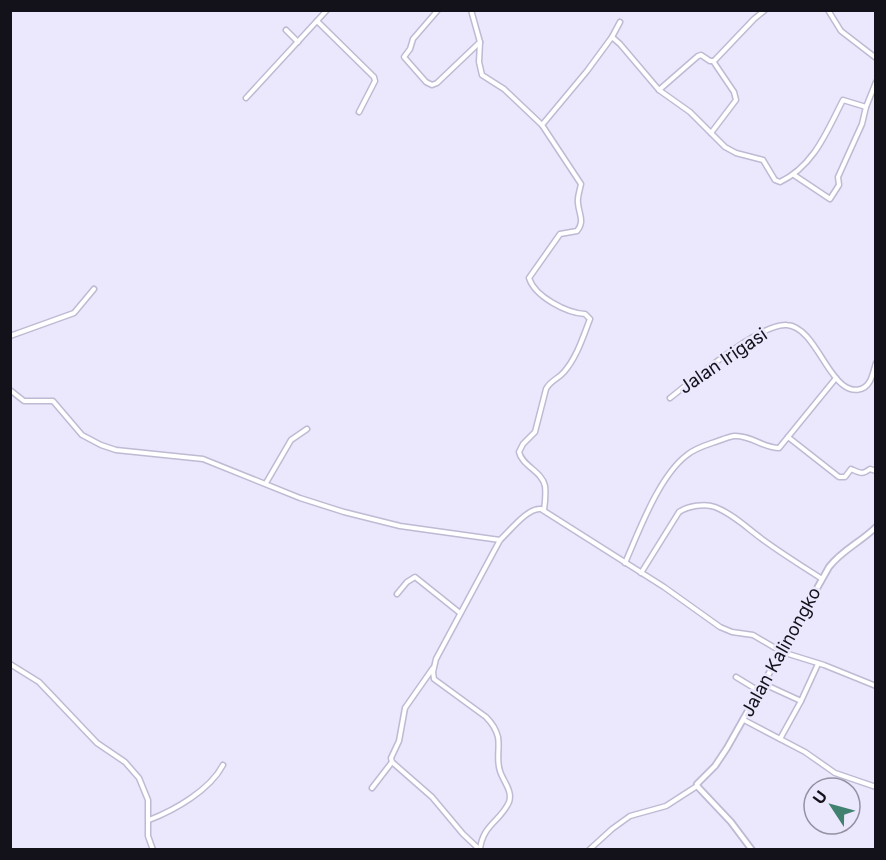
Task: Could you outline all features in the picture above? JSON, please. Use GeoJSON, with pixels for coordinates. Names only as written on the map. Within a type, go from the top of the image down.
{"type":"FeatureCollection","features":[{"type":"Feature","properties":{"kind":"street"},"geometry":{"type":"LineString","coordinates":[[246,98],[327,10]]}},
{"type":"Feature","properties":{"kind":"street"},"geometry":{"type":"LineString","coordinates":[[438,10],[413,39],[404,57],[426,82],[432,85],[437,83],[480,42]]}},
{"type":"Feature","properties":{"kind":"street"},"geometry":{"type":"LineString","coordinates":[[471,10],[480,42],[479,62],[482,75],[504,89],[542,125],[580,180],[577,201],[582,222],[577,231],[560,234],[529,279],[532,285],[559,307],[585,314],[590,319],[568,366],[562,374],[549,383],[535,432],[523,444],[519,452],[520,458],[536,472],[545,484],[544,510]]}},
{"type":"Feature","properties":{"kind":"street"},"geometry":{"type":"LineString","coordinates":[[713,61],[765,10]]}},
{"type":"Feature","properties":{"kind":"street"},"geometry":{"type":"LineString","coordinates":[[828,10],[841,31],[876,57]]}},
{"type":"Feature","properties":{"kind":"street"},"geometry":{"type":"LineString","coordinates":[[317,21],[374,77],[375,81],[359,112]]}},
{"type":"Feature","properties":{"kind":"street"},"geometry":{"type":"LineString","coordinates":[[542,125],[587,71],[620,22]]}},
{"type":"Feature","properties":{"kind":"street"},"geometry":{"type":"LineString","coordinates":[[286,30],[298,42]]}},
{"type":"Feature","properties":{"kind":"street"},"geometry":{"type":"LineString","coordinates":[[612,37],[659,90],[690,112],[732,152],[763,160],[780,182],[794,175],[813,155],[843,100],[866,107]]}},
{"type":"Feature","properties":{"kind":"street"},"geometry":{"type":"LineString","coordinates":[[659,90],[699,56],[713,61],[734,92],[736,100],[711,133]]}},
{"type":"Feature","properties":{"kind":"street"},"geometry":{"type":"LineString","coordinates":[[794,175],[830,199],[839,185],[838,177],[862,124],[875,83]]}},
{"type":"Feature","properties":{"kind":"street"},"geometry":{"type":"LineString","coordinates":[[10,336],[74,313],[94,289]]}},
{"type":"Feature","properties":{"kind":"street","name":"Jalan Irigasi"},"geometry":{"type":"LineString","coordinates":[[670,398],[750,340],[778,326],[790,326],[805,335],[836,378]]}},
{"type":"Feature","properties":{"kind":"street"},"geometry":{"type":"LineString","coordinates":[[625,563],[665,480],[686,456],[703,446],[738,436],[777,449],[836,378],[851,389],[861,389],[870,380],[876,363]]}},
{"type":"Feature","properties":{"kind":"street"},"geometry":{"type":"LineString","coordinates":[[10,390],[21,400],[27,402],[53,401],[82,435],[116,450],[203,459],[315,504],[382,522],[500,540]]}},
{"type":"Feature","properties":{"kind":"street"},"geometry":{"type":"LineString","coordinates":[[266,483],[291,440],[307,429]]}},
{"type":"Feature","properties":{"kind":"street"},"geometry":{"type":"LineString","coordinates":[[788,437],[839,477],[845,477],[851,470],[859,473],[876,471]]}},
{"type":"Feature","properties":{"kind":"street"},"geometry":{"type":"LineString","coordinates":[[640,573],[675,516],[687,508],[705,505],[714,506],[729,514],[761,539],[822,579]]}},
{"type":"Feature","properties":{"kind":"street"},"geometry":{"type":"LineString","coordinates":[[480,849],[463,834],[432,797],[392,762],[391,756],[400,735],[403,712],[433,668],[500,540],[535,508],[544,510],[720,627],[756,637],[783,652],[876,686]]}},
{"type":"Feature","properties":{"kind":"street","name":"Jalan Kalinongko"},"geometry":{"type":"LineString","coordinates":[[697,786],[724,754],[822,579],[840,555],[876,527]]}},
{"type":"Feature","properties":{"kind":"street"},"geometry":{"type":"LineString","coordinates":[[397,594],[407,582],[415,577],[460,613]]}},
{"type":"Feature","properties":{"kind":"street"},"geometry":{"type":"LineString","coordinates":[[10,663],[39,682],[97,743],[125,762],[137,775],[148,800],[148,836],[153,849]]}},
{"type":"Feature","properties":{"kind":"street"},"geometry":{"type":"LineString","coordinates":[[780,739],[818,664]]}},
{"type":"Feature","properties":{"kind":"street"},"geometry":{"type":"LineString","coordinates":[[433,668],[434,679],[482,713],[493,725],[498,737],[498,766],[510,798],[483,834],[480,849]]}},
{"type":"Feature","properties":{"kind":"street"},"geometry":{"type":"LineString","coordinates":[[736,677],[760,691]]}},
{"type":"Feature","properties":{"kind":"street"},"geometry":{"type":"LineString","coordinates":[[764,684],[801,701]]}},
{"type":"Feature","properties":{"kind":"street"},"geometry":{"type":"LineString","coordinates":[[744,720],[805,752],[835,773],[876,787]]}},
{"type":"Feature","properties":{"kind":"street"},"geometry":{"type":"LineString","coordinates":[[372,788],[392,762]]}},
{"type":"Feature","properties":{"kind":"street"},"geometry":{"type":"LineString","coordinates":[[149,820],[207,787],[218,776],[223,765]]}},
{"type":"Feature","properties":{"kind":"street"},"geometry":{"type":"LineString","coordinates":[[589,849],[630,816],[666,806],[697,786],[731,822],[752,849]]}}]}
